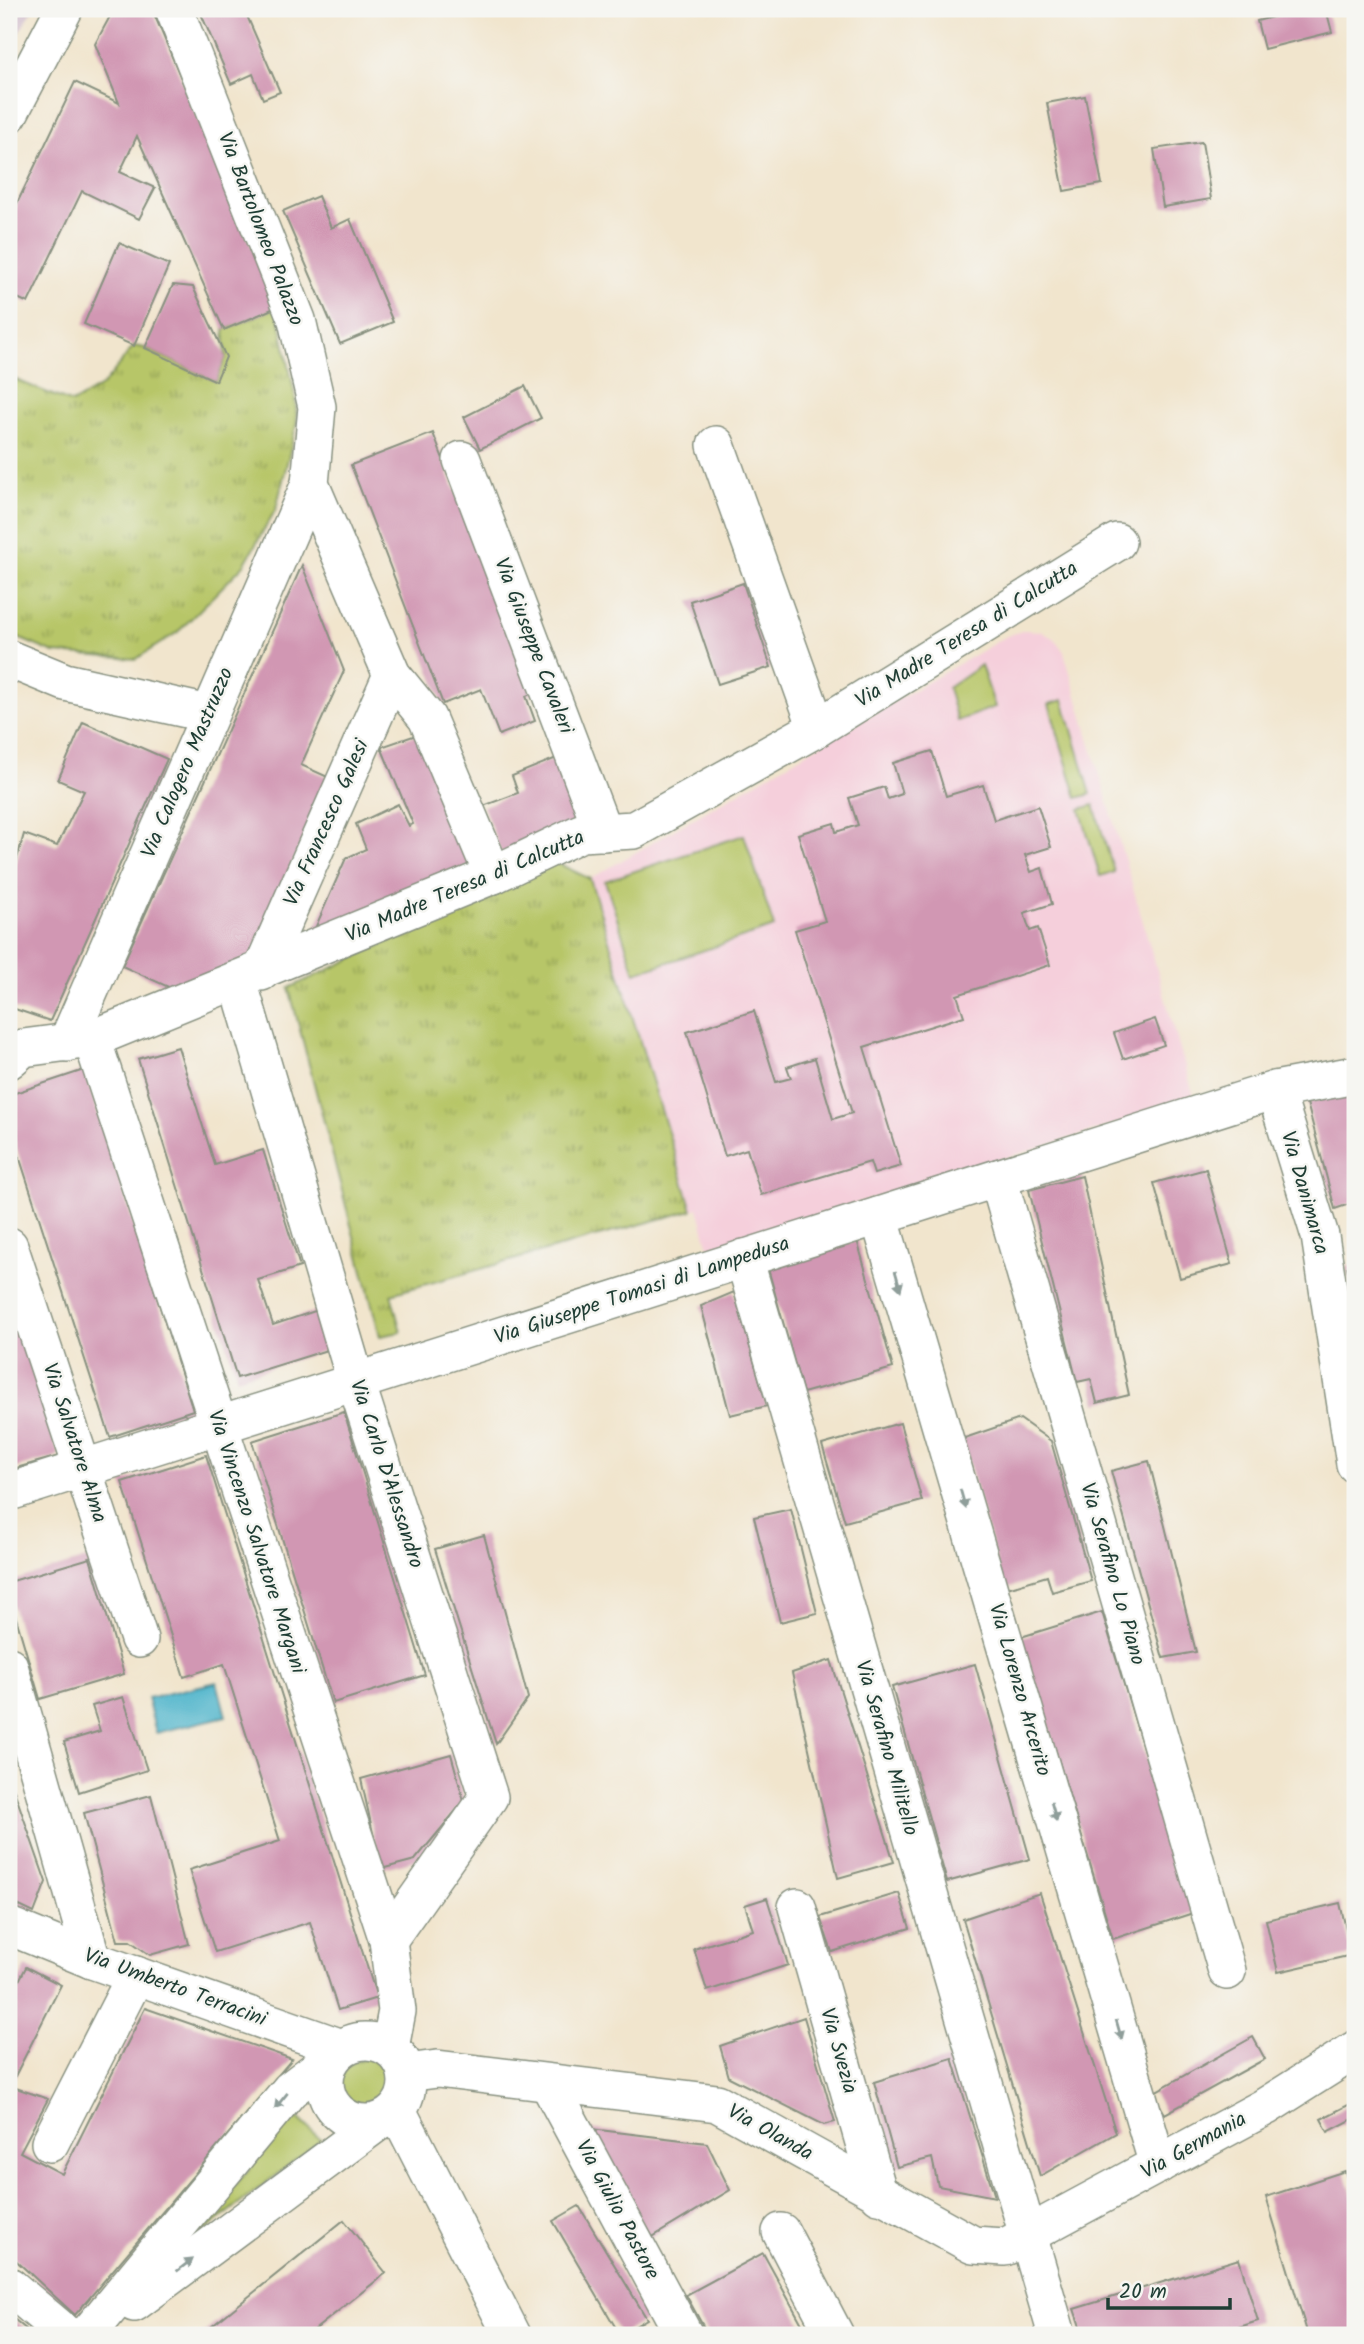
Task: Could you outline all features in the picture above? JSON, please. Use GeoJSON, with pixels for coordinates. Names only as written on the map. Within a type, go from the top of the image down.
{"type":"FeatureCollection","features":[{"type":"Feature","properties":{"kind":"street"},"geometry":{"type":"LineString","coordinates":[[9,114],[64,9]]}},
{"type":"Feature","properties":{"kind":"street","name":"Via Bartolomeo Palazzo"},"geometry":{"type":"LineString","coordinates":[[174,9],[298,320],[317,407],[310,484],[392,675],[427,718],[493,875]]}},
{"type":"Feature","properties":{"kind":"street"},"geometry":{"type":"LineString","coordinates":[[716,445],[817,728]]}},
{"type":"Feature","properties":{"kind":"street","name":"Via Giuseppe Cavaleri"},"geometry":{"type":"LineString","coordinates":[[462,460],[603,832]]}},
{"type":"Feature","properties":{"kind":"street","name":"Via Calogero Mastruzzo"},"geometry":{"type":"LineString","coordinates":[[79,1041],[209,714],[310,484]]}},
{"type":"Feature","properties":{"kind":"street","name":"Via Madre Teresa di Calcutta"},"geometry":{"type":"LineString","coordinates":[[14,1051],[79,1041],[250,977],[493,875],[581,833],[634,830],[817,728],[1117,542]]}},
{"type":"Feature","properties":{"kind":"street"},"geometry":{"type":"LineString","coordinates":[[9,659],[65,682],[209,714]]}},
{"type":"Feature","properties":{"kind":"street","name":"Via Francesco Galesi"},"geometry":{"type":"LineString","coordinates":[[250,977],[392,675]]}},
{"type":"Feature","properties":{"kind":"street","name":"Via Carlo D'Alessandro"},"geometry":{"type":"LineString","coordinates":[[250,977],[356,1382],[489,1797],[388,1940]]}},
{"type":"Feature","properties":{"kind":"street","name":"Via Vincenzo Salvatore Margani"},"geometry":{"type":"LineString","coordinates":[[79,1041],[218,1426],[388,1940],[397,2011],[398,2061]]}},
{"type":"Feature","properties":{"kind":"street","name":"Via Giuseppe Tomasi di Lampedusa"},"geometry":{"type":"LineString","coordinates":[[9,1492],[1275,1090],[1355,1075]]}},
{"type":"Feature","properties":{"kind":"street","name":"Via Danimarca"},"geometry":{"type":"LineString","coordinates":[[1275,1090],[1320,1236],[1355,1464]]}},
{"type":"Feature","properties":{"kind":"street","name":"Via Serafino Lo Piano"},"geometry":{"type":"LineString","coordinates":[[998,1178],[1227,1971]]}},
{"type":"Feature","properties":{"kind":"street","name":"Via Lorenzo Arcerito"},"geometry":{"type":"LineString","coordinates":[[879,1216],[1158,2165]]}},
{"type":"Feature","properties":{"kind":"street","name":"Via Salvatore Alma"},"geometry":{"type":"LineString","coordinates":[[9,1246],[139,1639]]}},
{"type":"Feature","properties":{"kind":"street","name":"Via Serafino Militello"},"geometry":{"type":"LineString","coordinates":[[744,1258],[1057,2335]]}},
{"type":"Feature","properties":{"kind":"street"},"geometry":{"type":"LineString","coordinates":[[9,1666],[92,1960]]}},
{"type":"Feature","properties":{"kind":"street","name":"Via Svezia"},"geometry":{"type":"LineString","coordinates":[[797,1907],[879,2194]]}},
{"type":"Feature","properties":{"kind":"street","name":"Via Umberto Terracini"},"geometry":{"type":"LineString","coordinates":[[12,1935],[136,1975],[337,2053]]}},
{"type":"Feature","properties":{"kind":"street"},"geometry":{"type":"LineString","coordinates":[[50,2143],[136,1975]]}},
{"type":"Feature","properties":{"kind":"street"},"geometry":{"type":"LineString","coordinates":[[357,2041],[374,2041],[398,2061],[407,2085],[387,2116],[89,2335],[290,2090],[337,2053],[357,2041]]}},
{"type":"Feature","properties":{"kind":"street","name":"Via Germania"},"geometry":{"type":"LineString","coordinates":[[1029,2237],[1265,2107],[1355,2050]]}},
{"type":"Feature","properties":{"kind":"street"},"geometry":{"type":"LineString","coordinates":[[337,2053],[324,2084],[328,2098],[336,2110],[348,2119],[387,2116]]}},
{"type":"Feature","properties":{"kind":"street","name":"Via Olanda"},"geometry":{"type":"LineString","coordinates":[[398,2061],[549,2084],[717,2103],[974,2245],[1005,2247],[1029,2237]]}},
{"type":"Feature","properties":{"kind":"street","name":"Via Giulio Pastore"},"geometry":{"type":"LineString","coordinates":[[549,2084],[684,2335]]}},
{"type":"Feature","properties":{"kind":"street"},"geometry":{"type":"LineString","coordinates":[[387,2116],[512,2335]]}},
{"type":"Feature","properties":{"kind":"street"},"geometry":{"type":"LineString","coordinates":[[781,2232],[835,2335]]}},
{"type":"Feature","properties":{"kind":"street"},"geometry":{"type":"LineString","coordinates":[[9,2286],[67,2335]]}},
{"type":"Feature","properties":{"kind":"shaded area"},"geometry":{"type":"Polygon","coordinates":[[[9,9],[33,9],[9,50],[9,9]]]}},
{"type":"Feature","properties":{"kind":"shaded area"},"geometry":{"type":"Polygon","coordinates":[[[1025,630],[1040,631],[1055,639],[1064,652],[1195,1100],[709,1248],[698,1208],[692,1210],[590,879],[1007,636],[1025,630]]]}},
{"type":"Feature","properties":{"kind":"green space"},"geometry":{"type":"Polygon","coordinates":[[[277,307],[295,396],[297,422],[276,509],[244,565],[178,632],[136,659],[54,653],[9,634],[9,377],[72,403],[103,385],[134,346],[145,348],[216,381],[226,357],[224,330],[277,307]]]}},
{"type":"Feature","properties":{"kind":"green space"},"geometry":{"type":"Polygon","coordinates":[[[981,665],[995,707],[957,721],[948,688],[981,665]]]}},
{"type":"Feature","properties":{"kind":"green space"},"geometry":{"type":"Polygon","coordinates":[[[1063,700],[1091,794],[1077,798],[1049,704],[1063,700]]]}},
{"type":"Feature","properties":{"kind":"green space"},"geometry":{"type":"Polygon","coordinates":[[[1094,805],[1114,872],[1100,876],[1080,809],[1094,805]]]}},
{"type":"Feature","properties":{"kind":"green space"},"geometry":{"type":"Polygon","coordinates":[[[744,835],[774,927],[635,973],[605,881],[744,835]]]}},
{"type":"Feature","properties":{"kind":"green space"},"geometry":{"type":"Polygon","coordinates":[[[557,863],[590,879],[692,1210],[391,1294],[401,1332],[380,1336],[289,988],[557,863]]]}},
{"type":"Feature","properties":{"kind":"green space"},"geometry":{"type":"Polygon","coordinates":[[[365,2059],[374,2060],[382,2066],[388,2074],[388,2092],[382,2100],[374,2106],[365,2107],[356,2106],[348,2100],[342,2092],[341,2083],[342,2074],[348,2066],[356,2060],[365,2059]]]}},
{"type":"Feature","properties":{"kind":"green space"},"geometry":{"type":"Polygon","coordinates":[[[295,2115],[321,2140],[178,2252],[295,2115]]]}},
{"type":"Feature","properties":{"kind":"water"},"geometry":{"type":"Polygon","coordinates":[[[217,1682],[226,1716],[156,1733],[147,1698],[217,1682]]]}},
{"type":"Feature","properties":{"kind":"building"},"geometry":{"type":"Polygon","coordinates":[[[114,9],[152,9],[277,307],[224,330],[137,136],[120,172],[155,188],[139,219],[82,191],[28,303],[9,294],[9,220],[75,82],[119,103],[95,44],[114,9]]]}},
{"type":"Feature","properties":{"kind":"building"},"geometry":{"type":"Polygon","coordinates":[[[199,9],[244,9],[280,92],[263,99],[253,74],[231,84],[199,9]]]}},
{"type":"Feature","properties":{"kind":"building"},"geometry":{"type":"Polygon","coordinates":[[[1304,9],[1326,9],[1332,32],[1264,49],[1257,21],[1304,9]]]}},
{"type":"Feature","properties":{"kind":"building"},"geometry":{"type":"Polygon","coordinates":[[[1085,96],[1102,184],[1064,191],[1047,103],[1085,96]]]}},
{"type":"Feature","properties":{"kind":"building"},"geometry":{"type":"Polygon","coordinates":[[[1202,142],[1211,199],[1163,207],[1154,149],[1202,142]]]}},
{"type":"Feature","properties":{"kind":"building"},"geometry":{"type":"Polygon","coordinates":[[[318,196],[331,228],[350,219],[393,322],[340,344],[283,211],[318,196]]]}},
{"type":"Feature","properties":{"kind":"building"},"geometry":{"type":"Polygon","coordinates":[[[119,243],[169,265],[134,346],[84,324],[119,243]]]}},
{"type":"Feature","properties":{"kind":"building"},"geometry":{"type":"Polygon","coordinates":[[[173,285],[193,287],[226,357],[216,381],[145,348],[173,285]]]}},
{"type":"Feature","properties":{"kind":"building"},"geometry":{"type":"Polygon","coordinates":[[[525,386],[541,418],[480,449],[464,417],[525,386]]]}},
{"type":"Feature","properties":{"kind":"building"},"geometry":{"type":"Polygon","coordinates":[[[433,433],[533,693],[526,696],[535,721],[499,735],[481,689],[443,704],[351,465],[433,433]]]}},
{"type":"Feature","properties":{"kind":"building"},"geometry":{"type":"Polygon","coordinates":[[[302,565],[344,671],[301,765],[330,778],[251,957],[175,990],[122,966],[302,565]]]}},
{"type":"Feature","properties":{"kind":"building"},"geometry":{"type":"Polygon","coordinates":[[[743,583],[771,667],[718,684],[690,601],[743,583]]]}},
{"type":"Feature","properties":{"kind":"building"},"geometry":{"type":"Polygon","coordinates":[[[83,722],[167,759],[50,1021],[9,1007],[9,887],[24,834],[57,846],[84,791],[58,780],[83,722]]]}},
{"type":"Feature","properties":{"kind":"building"},"geometry":{"type":"Polygon","coordinates":[[[419,734],[471,865],[313,933],[346,858],[366,849],[356,824],[398,804],[409,826],[413,824],[381,747],[419,734]]]}},
{"type":"Feature","properties":{"kind":"building"},"geometry":{"type":"Polygon","coordinates":[[[932,751],[946,796],[983,785],[994,820],[1038,806],[1051,847],[1025,855],[1031,872],[1042,868],[1052,904],[1024,913],[1030,931],[1038,928],[1050,965],[957,995],[964,1016],[864,1047],[901,1166],[874,1174],[870,1162],[761,1195],[747,1149],[725,1156],[687,1032],[754,1011],[776,1082],[791,1078],[787,1067],[815,1058],[833,1119],[852,1113],[795,930],[825,921],[798,834],[834,823],[836,832],[858,825],[849,798],[884,787],[888,799],[902,794],[893,763],[932,751]]]}},
{"type":"Feature","properties":{"kind":"building"},"geometry":{"type":"Polygon","coordinates":[[[559,757],[583,821],[501,853],[483,806],[518,793],[512,776],[559,757]]]}},
{"type":"Feature","properties":{"kind":"building"},"geometry":{"type":"Polygon","coordinates":[[[1155,1019],[1164,1045],[1123,1059],[1114,1033],[1155,1019]]]}},
{"type":"Feature","properties":{"kind":"building"},"geometry":{"type":"Polygon","coordinates":[[[178,1047],[215,1165],[263,1150],[300,1267],[258,1280],[273,1325],[318,1310],[330,1349],[237,1378],[138,1059],[178,1047]]]}},
{"type":"Feature","properties":{"kind":"building"},"geometry":{"type":"Polygon","coordinates":[[[84,1070],[193,1410],[110,1437],[9,1125],[9,1095],[84,1070]]]}},
{"type":"Feature","properties":{"kind":"building"},"geometry":{"type":"Polygon","coordinates":[[[1355,1090],[1355,1202],[1335,1209],[1307,1103],[1355,1090]]]}},
{"type":"Feature","properties":{"kind":"building"},"geometry":{"type":"Polygon","coordinates":[[[1206,1169],[1232,1264],[1180,1278],[1154,1183],[1206,1169]]]}},
{"type":"Feature","properties":{"kind":"building"},"geometry":{"type":"Polygon","coordinates":[[[1082,1176],[1129,1395],[1097,1403],[1091,1379],[1077,1382],[1029,1190],[1082,1176]]]}},
{"type":"Feature","properties":{"kind":"building"},"geometry":{"type":"Polygon","coordinates":[[[857,1240],[893,1368],[803,1393],[767,1265],[857,1240]]]}},
{"type":"Feature","properties":{"kind":"building"},"geometry":{"type":"Polygon","coordinates":[[[1355,1265],[1355,1297],[1354,1297],[1347,1267],[1355,1265]]]}},
{"type":"Feature","properties":{"kind":"building"},"geometry":{"type":"Polygon","coordinates":[[[734,1292],[767,1406],[730,1415],[701,1306],[734,1292]]]}},
{"type":"Feature","properties":{"kind":"building"},"geometry":{"type":"Polygon","coordinates":[[[9,1297],[59,1456],[9,1470],[9,1297]]]}},
{"type":"Feature","properties":{"kind":"building"},"geometry":{"type":"Polygon","coordinates":[[[344,1412],[425,1675],[333,1703],[252,1441],[344,1412]]]}},
{"type":"Feature","properties":{"kind":"building"},"geometry":{"type":"Polygon","coordinates":[[[1020,1419],[1051,1441],[1091,1581],[1052,1592],[1047,1576],[1004,1589],[962,1439],[1020,1419]]]}},
{"type":"Feature","properties":{"kind":"building"},"geometry":{"type":"Polygon","coordinates":[[[900,1423],[922,1501],[845,1522],[822,1445],[900,1423]]]}},
{"type":"Feature","properties":{"kind":"building"},"geometry":{"type":"Polygon","coordinates":[[[206,1455],[377,1998],[338,2010],[310,1922],[215,1952],[189,1870],[280,1841],[224,1664],[184,1677],[122,1482],[206,1455]]]}},
{"type":"Feature","properties":{"kind":"building"},"geometry":{"type":"Polygon","coordinates":[[[1149,1461],[1196,1652],[1163,1658],[1111,1471],[1149,1461]]]}},
{"type":"Feature","properties":{"kind":"building"},"geometry":{"type":"Polygon","coordinates":[[[791,1509],[817,1613],[780,1622],[754,1517],[791,1509]]]}},
{"type":"Feature","properties":{"kind":"building"},"geometry":{"type":"Polygon","coordinates":[[[484,1535],[528,1698],[496,1744],[435,1549],[484,1535]]]}},
{"type":"Feature","properties":{"kind":"building"},"geometry":{"type":"Polygon","coordinates":[[[90,1558],[124,1674],[40,1699],[9,1594],[9,1582],[90,1558]]]}},
{"type":"Feature","properties":{"kind":"building"},"geometry":{"type":"Polygon","coordinates":[[[1102,1612],[1193,1913],[1113,1939],[1021,1637],[1102,1612]]]}},
{"type":"Feature","properties":{"kind":"building"},"geometry":{"type":"Polygon","coordinates":[[[831,1660],[894,1862],[838,1878],[792,1673],[831,1660]]]}},
{"type":"Feature","properties":{"kind":"building"},"geometry":{"type":"Polygon","coordinates":[[[975,1664],[1030,1859],[947,1882],[892,1687],[975,1664]]]}},
{"type":"Feature","properties":{"kind":"building"},"geometry":{"type":"Polygon","coordinates":[[[123,1697],[147,1770],[79,1792],[64,1742],[100,1731],[92,1706],[123,1697]]]}},
{"type":"Feature","properties":{"kind":"building"},"geometry":{"type":"Polygon","coordinates":[[[451,1754],[464,1801],[415,1860],[381,1869],[361,1779],[451,1754]]]}},
{"type":"Feature","properties":{"kind":"building"},"geometry":{"type":"Polygon","coordinates":[[[9,1776],[46,1882],[34,1913],[9,1901],[9,1776]]]}},
{"type":"Feature","properties":{"kind":"building"},"geometry":{"type":"Polygon","coordinates":[[[151,1795],[189,1944],[150,1955],[130,1941],[118,1941],[84,1813],[151,1795]]]}},
{"type":"Feature","properties":{"kind":"building"},"geometry":{"type":"Polygon","coordinates":[[[899,1893],[910,1928],[832,1952],[820,1917],[899,1893]]]}},
{"type":"Feature","properties":{"kind":"building"},"geometry":{"type":"Polygon","coordinates":[[[1040,1893],[1116,2133],[1040,2176],[963,1919],[1040,1893]]]}},
{"type":"Feature","properties":{"kind":"building"},"geometry":{"type":"Polygon","coordinates":[[[767,1898],[788,1965],[707,1991],[694,1949],[753,1930],[745,1905],[767,1898]]]}},
{"type":"Feature","properties":{"kind":"building"},"geometry":{"type":"Polygon","coordinates":[[[1340,1903],[1352,1955],[1278,1972],[1266,1920],[1340,1903]]]}},
{"type":"Feature","properties":{"kind":"building"},"geometry":{"type":"Polygon","coordinates":[[[26,1967],[61,1985],[10,2086],[48,2099],[20,2152],[62,2174],[145,2008],[292,2059],[75,2315],[9,2254],[9,2000],[26,1967]]]}},
{"type":"Feature","properties":{"kind":"building"},"geometry":{"type":"Polygon","coordinates":[[[804,2017],[835,2122],[824,2125],[729,2077],[720,2046],[804,2017]]]}},
{"type":"Feature","properties":{"kind":"building"},"geometry":{"type":"Polygon","coordinates":[[[1253,2037],[1265,2059],[1165,2114],[1153,2093],[1253,2037]]]}},
{"type":"Feature","properties":{"kind":"building"},"geometry":{"type":"Polygon","coordinates":[[[952,2058],[995,2197],[938,2186],[932,2158],[897,2167],[874,2082],[952,2058]]]}},
{"type":"Feature","properties":{"kind":"building"},"geometry":{"type":"Polygon","coordinates":[[[1354,2102],[1355,2118],[1328,2132],[1321,2119],[1354,2102]]]}},
{"type":"Feature","properties":{"kind":"building"},"geometry":{"type":"Polygon","coordinates":[[[591,2129],[707,2143],[730,2190],[649,2239],[591,2129]]]}},
{"type":"Feature","properties":{"kind":"building"},"geometry":{"type":"Polygon","coordinates":[[[1345,2171],[1355,2204],[1355,2335],[1308,2335],[1266,2197],[1345,2171]]]}},
{"type":"Feature","properties":{"kind":"building"},"geometry":{"type":"Polygon","coordinates":[[[579,2206],[647,2319],[620,2335],[553,2221],[579,2206]]]}},
{"type":"Feature","properties":{"kind":"building"},"geometry":{"type":"Polygon","coordinates":[[[344,2220],[386,2273],[308,2335],[201,2335],[344,2220]]]}},
{"type":"Feature","properties":{"kind":"building"},"geometry":{"type":"Polygon","coordinates":[[[763,2253],[808,2335],[708,2335],[686,2295],[763,2253]]]}},
{"type":"Feature","properties":{"kind":"building"},"geometry":{"type":"Polygon","coordinates":[[[1239,2259],[1258,2321],[1214,2335],[1083,2335],[1074,2309],[1239,2259]]]}},
{"type":"Feature","properties":{"kind":"building"},"geometry":{"type":"Polygon","coordinates":[[[9,2315],[33,2335],[9,2335],[9,2315]]]}}]}
